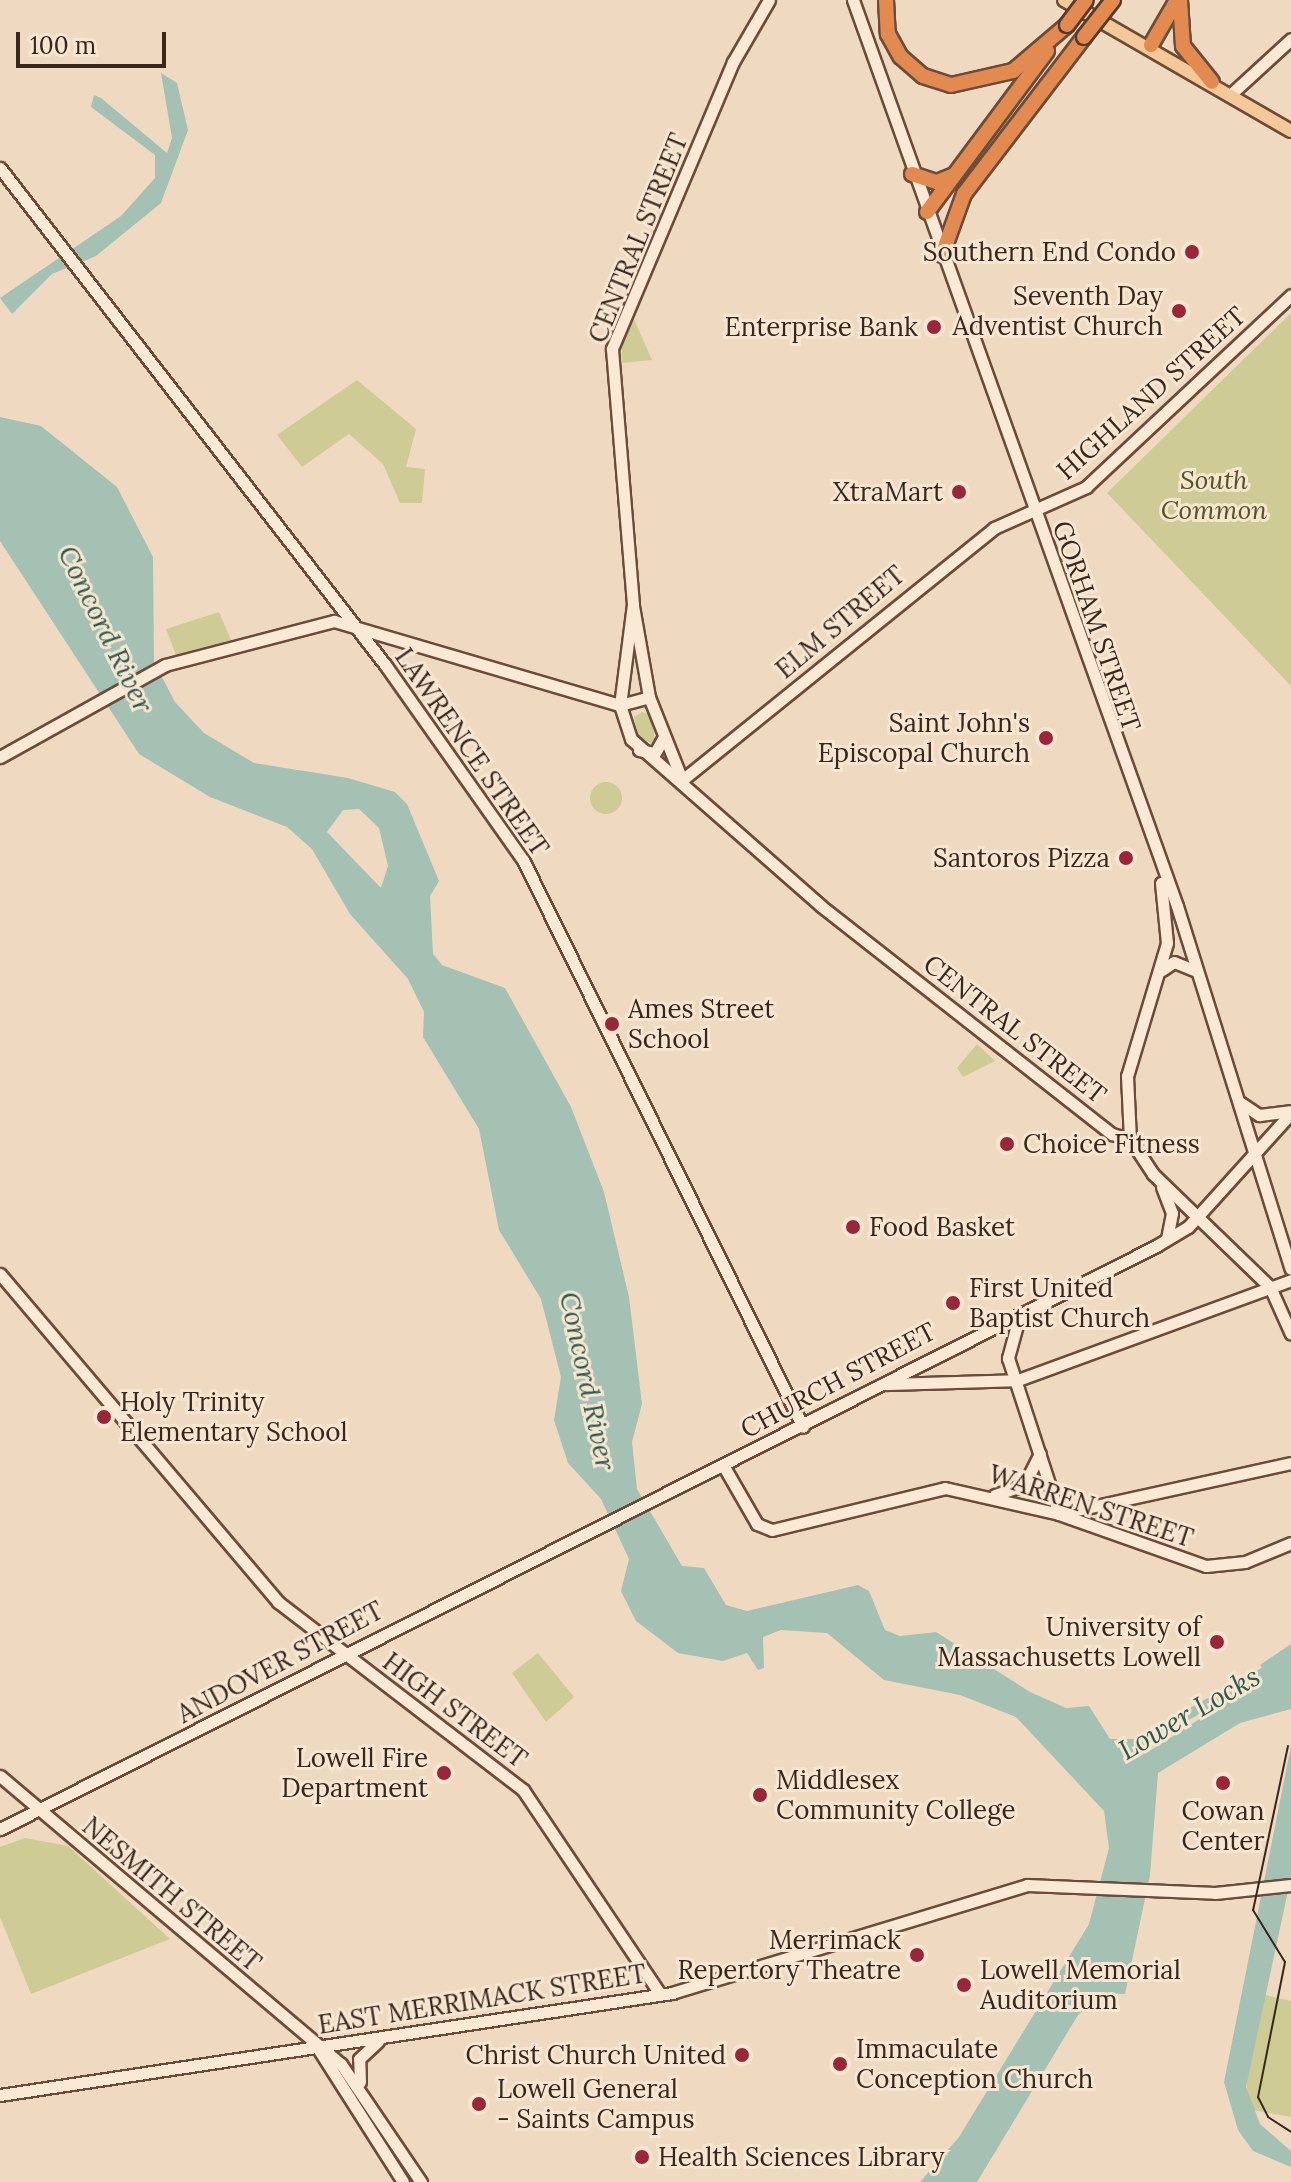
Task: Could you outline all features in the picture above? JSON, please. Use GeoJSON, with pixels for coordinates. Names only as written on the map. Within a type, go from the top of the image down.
{"type":"FeatureCollection","features":[{"type":"Feature","properties":{"kind":"highway"},"geometry":{"type":"LineString","coordinates":[[886,0],[888,34],[901,57],[923,76],[951,85],[981,84],[1013,71],[1067,25]]}},
{"type":"Feature","properties":{"kind":"highway"},"geometry":{"type":"LineString","coordinates":[[942,255],[964,194],[1113,0]]}},
{"type":"Feature","properties":{"kind":"highway"},"geometry":{"type":"LineString","coordinates":[[1151,45],[1178,0]]}},
{"type":"Feature","properties":{"kind":"highway"},"geometry":{"type":"LineString","coordinates":[[1178,0],[1183,46],[1212,82]]}},
{"type":"Feature","properties":{"kind":"highway"},"geometry":{"type":"LineString","coordinates":[[927,212],[1067,25],[1080,1]]}},
{"type":"Feature","properties":{"kind":"highway"},"geometry":{"type":"LineString","coordinates":[[912,174],[937,182],[957,173]]}},
{"type":"Feature","properties":{"kind":"main road","name":"CENTRAL STREET"},"geometry":{"type":"LineString","coordinates":[[682,780],[649,697],[633,604],[612,349],[733,62],[769,0]]}},
{"type":"Feature","properties":{"kind":"main road","name":"GORHAM STREET"},"geometry":{"type":"LineString","coordinates":[[853,0],[1239,1100],[1291,1269]]}},
{"type":"Feature","properties":{"kind":"main road"},"geometry":{"type":"LineString","coordinates":[[1064,0],[1080,1],[1291,131]]}},
{"type":"Feature","properties":{"kind":"main road"},"geometry":{"type":"LineString","coordinates":[[1231,94],[1291,39]]}},
{"type":"Feature","properties":{"kind":"main road","name":"LAWRENCE STREET"},"geometry":{"type":"LineString","coordinates":[[0,168],[350,621],[536,881],[803,1427]]}},
{"type":"Feature","properties":{"kind":"main road","name":"HIGHLAND STREET"},"geometry":{"type":"LineString","coordinates":[[1032,509],[1086,487],[1291,295]]}},
{"type":"Feature","properties":{"kind":"main road","name":"ELM STREET"},"geometry":{"type":"LineString","coordinates":[[682,780],[914,589],[1032,509]]}},
{"type":"Feature","properties":{"kind":"main road","name":"CENTRAL STREET"},"geometry":{"type":"LineString","coordinates":[[633,604],[620,705],[638,749],[682,780],[740,841],[1112,1134],[1130,1139],[1159,1181],[1270,1287],[1291,1334]]}},
{"type":"Feature","properties":{"kind":"main road"},"geometry":{"type":"LineString","coordinates":[[0,757],[171,664],[350,621],[620,705],[649,697]]}},
{"type":"Feature","properties":{"kind":"main road"},"geometry":{"type":"LineString","coordinates":[[638,749],[655,753],[664,737]]}},
{"type":"Feature","properties":{"kind":"main road"},"geometry":{"type":"LineString","coordinates":[[1130,1139],[1127,1076],[1162,970],[1167,926],[1156,863]]}},
{"type":"Feature","properties":{"kind":"main road"},"geometry":{"type":"LineString","coordinates":[[1162,970],[1182,962],[1194,970]]}},
{"type":"Feature","properties":{"kind":"main road"},"geometry":{"type":"LineString","coordinates":[[1239,1100],[1259,1115],[1291,1112]]}},
{"type":"Feature","properties":{"kind":"main road","name":"CHURCH STREET"},"geometry":{"type":"LineString","coordinates":[[581,1534],[803,1427],[1167,1239],[1197,1217],[1291,1112]]}},
{"type":"Feature","properties":{"kind":"main road"},"geometry":{"type":"LineString","coordinates":[[1159,1181],[1172,1213],[1167,1239]]}},
{"type":"Feature","properties":{"kind":"main road","name":"HIGH STREET"},"geometry":{"type":"LineString","coordinates":[[0,1274],[263,1586],[341,1654],[523,1790],[660,1994]]}},
{"type":"Feature","properties":{"kind":"main road"},"geometry":{"type":"LineString","coordinates":[[882,1385],[924,1377],[1018,1380],[1291,1280]]}},
{"type":"Feature","properties":{"kind":"main road"},"geometry":{"type":"LineString","coordinates":[[1020,1313],[1007,1349],[1059,1514],[1291,1463]]}},
{"type":"Feature","properties":{"kind":"main road"},"geometry":{"type":"LineString","coordinates":[[995,1495],[1024,1485],[1040,1452]]}},
{"type":"Feature","properties":{"kind":"main road","name":"WARREN STREET"},"geometry":{"type":"LineString","coordinates":[[723,1465],[757,1524],[772,1530],[921,1491],[995,1495],[1220,1568],[1291,1543]]}},
{"type":"Feature","properties":{"kind":"main road","name":"ANDOVER STREET"},"geometry":{"type":"LineString","coordinates":[[0,1829],[41,1813],[341,1654],[581,1534]]}},
{"type":"Feature","properties":{"kind":"main road","name":"NESMITH STREET"},"geometry":{"type":"LineString","coordinates":[[0,1776],[317,2046],[363,2090],[421,2182]]}},
{"type":"Feature","properties":{"kind":"main road","name":"EAST MERRIMACK STREET"},"geometry":{"type":"LineString","coordinates":[[0,2095],[660,1994],[1018,1887],[1150,1889],[1291,1885]]}},
{"type":"Feature","properties":{"kind":"main road"},"geometry":{"type":"LineString","coordinates":[[363,2090],[359,2059],[390,2037]]}},
{"type":"Feature","properties":{"kind":"main road","name":"NESMITH STREET"},"geometry":{"type":"LineString","coordinates":[[317,2046],[403,2182]]}},
{"type":"Feature","properties":{"kind":"green space","name":"South Common"},"geometry":{"type":"Polygon","coordinates":[[[1291,313],[1291,686],[1107,493],[1291,313]]]}},
{"type":"Feature","properties":{"kind":"green space"},"geometry":{"type":"Polygon","coordinates":[[[634,319],[652,360],[622,363],[622,347],[634,319]]]}},
{"type":"Feature","properties":{"kind":"green space"},"geometry":{"type":"Polygon","coordinates":[[[357,380],[416,429],[406,467],[425,469],[422,503],[400,503],[383,464],[349,434],[302,467],[277,435],[357,380]]]}},
{"type":"Feature","properties":{"kind":"green space"},"geometry":{"type":"Polygon","coordinates":[[[219,612],[231,640],[176,655],[166,629],[219,612]]]}},
{"type":"Feature","properties":{"kind":"green space"},"geometry":{"type":"Polygon","coordinates":[[[642,712],[650,715],[657,747],[638,736],[634,717],[642,712]]]}},
{"type":"Feature","properties":{"kind":"green space"},"geometry":{"type":"Polygon","coordinates":[[[606,782],[617,787],[622,798],[617,809],[606,814],[595,809],[590,798],[595,787],[606,782]]]}},
{"type":"Feature","properties":{"kind":"green space"},"geometry":{"type":"Polygon","coordinates":[[[977,1044],[995,1061],[963,1077],[957,1068],[977,1044]]]}},
{"type":"Feature","properties":{"kind":"green space"},"geometry":{"type":"Polygon","coordinates":[[[538,1653],[574,1697],[546,1722],[512,1673],[538,1653]]]}},
{"type":"Feature","properties":{"kind":"green space"},"geometry":{"type":"Polygon","coordinates":[[[25,1838],[68,1846],[170,1939],[31,1994],[0,1917],[0,1847],[25,1838]]]}},
{"type":"Feature","properties":{"kind":"green space"},"geometry":{"type":"Polygon","coordinates":[[[1265,1995],[1291,2001],[1291,2117],[1252,2110],[1248,2099],[1246,2074],[1265,1995]]]}},
{"type":"Feature","properties":{"kind":"water"},"geometry":{"type":"Polygon","coordinates":[[[161,73],[177,83],[188,130],[161,203],[96,256],[52,274],[12,314],[0,298],[121,216],[155,178],[155,155],[91,107],[94,95],[101,98],[167,153],[172,138],[161,73]]]}},
{"type":"Feature","properties":{"kind":"water","name":"Concord River"},"geometry":{"type":"Polygon","coordinates":[[[0,417],[41,426],[117,487],[153,557],[154,662],[175,702],[204,733],[254,763],[348,778],[395,792],[407,804],[439,881],[430,896],[433,954],[442,965],[505,988],[571,1107],[604,1192],[629,1297],[642,1404],[632,1442],[637,1489],[682,1566],[704,1568],[726,1605],[747,1611],[858,1585],[869,1591],[885,1630],[900,1636],[936,1632],[1030,1692],[1066,1708],[1089,1706],[1110,1739],[1139,1739],[1148,1752],[1267,1676],[1260,1665],[1291,1644],[1291,1709],[1240,1723],[1158,1773],[1150,1875],[1125,1994],[1105,1993],[1078,2015],[977,2182],[920,2182],[959,2137],[1089,1924],[1109,1848],[1104,1811],[1016,1717],[960,1695],[884,1680],[827,1633],[781,1630],[763,1637],[764,1668],[758,1670],[747,1653],[723,1661],[678,1653],[636,1621],[621,1591],[629,1559],[601,1499],[568,1463],[554,1420],[561,1377],[541,1299],[499,1230],[479,1129],[423,1037],[424,1012],[408,979],[350,914],[312,849],[287,827],[210,797],[139,754],[0,541],[0,417]],[[359,809],[343,810],[327,832],[381,888],[388,866],[379,828],[359,809]]]}},
{"type":"Feature","properties":{"kind":"water"},"geometry":{"type":"Polygon","coordinates":[[[1291,1746],[1291,1877],[1246,2087],[1260,2124],[1291,2151],[1291,2167],[1253,2151],[1238,2130],[1224,2082],[1291,1746]]]}},
{"type":"Feature","properties":{"kind":"waterway","name":"Lower Locks"},"geometry":{"type":"LineString","coordinates":[[1132,1746],[1274,1667]]}},
{"type":"Feature","properties":{"kind":"tram line"},"geometry":{"type":"LineString","coordinates":[[1288,1746],[1253,1910],[1285,1962],[1258,2097],[1268,2117],[1291,2132]]}},
{"type":"Feature","properties":{"kind":"place","name":"Southern End Condo"},"geometry":{"type":"Point","coordinates":[1192,252]}},
{"type":"Feature","properties":{"kind":"place","name":"Seventh Day Adventist Church"},"geometry":{"type":"Point","coordinates":[1179,311]}},
{"type":"Feature","properties":{"kind":"place","name":"Enterprise Bank"},"geometry":{"type":"Point","coordinates":[934,327]}},
{"type":"Feature","properties":{"kind":"place","name":"XtraMart"},"geometry":{"type":"Point","coordinates":[959,492]}},
{"type":"Feature","properties":{"kind":"place","name":"Saint John's Episcopal Church"},"geometry":{"type":"Point","coordinates":[1046,738]}},
{"type":"Feature","properties":{"kind":"place","name":"Santoros Pizza"},"geometry":{"type":"Point","coordinates":[1126,858]}},
{"type":"Feature","properties":{"kind":"place","name":"Ames Street School"},"geometry":{"type":"Point","coordinates":[612,1024]}},
{"type":"Feature","properties":{"kind":"place","name":"Choice Fitness"},"geometry":{"type":"Point","coordinates":[1007,1144]}},
{"type":"Feature","properties":{"kind":"place","name":"Food Basket"},"geometry":{"type":"Point","coordinates":[853,1227]}},
{"type":"Feature","properties":{"kind":"place","name":"First United Baptist Church"},"geometry":{"type":"Point","coordinates":[953,1303]}},
{"type":"Feature","properties":{"kind":"place","name":"Holy Trinity Elementary School"},"geometry":{"type":"Point","coordinates":[104,1417]}},
{"type":"Feature","properties":{"kind":"place","name":"University of Massachusetts Lowell"},"geometry":{"type":"Point","coordinates":[1217,1642]}},
{"type":"Feature","properties":{"kind":"place","name":"Lowell Fire Department"},"geometry":{"type":"Point","coordinates":[444,1773]}},
{"type":"Feature","properties":{"kind":"place","name":"Cowan Center"},"geometry":{"type":"Point","coordinates":[1223,1783]}},
{"type":"Feature","properties":{"kind":"place","name":"Middlesex Community College"},"geometry":{"type":"Point","coordinates":[760,1795]}},
{"type":"Feature","properties":{"kind":"place","name":"Merrimack Repertory Theatre"},"geometry":{"type":"Point","coordinates":[917,1955]}},
{"type":"Feature","properties":{"kind":"place","name":"Lowell Memorial Auditorium"},"geometry":{"type":"Point","coordinates":[964,1985]}},
{"type":"Feature","properties":{"kind":"place","name":"Christ Church United"},"geometry":{"type":"Point","coordinates":[742,2055]}},
{"type":"Feature","properties":{"kind":"place","name":"Immaculate Conception Church"},"geometry":{"type":"Point","coordinates":[840,2064]}},
{"type":"Feature","properties":{"kind":"place","name":"Lowell General - Saints Campus"},"geometry":{"type":"Point","coordinates":[479,2104]}},
{"type":"Feature","properties":{"kind":"place","name":"Health Sciences Library"},"geometry":{"type":"Point","coordinates":[642,2157]}}]}
